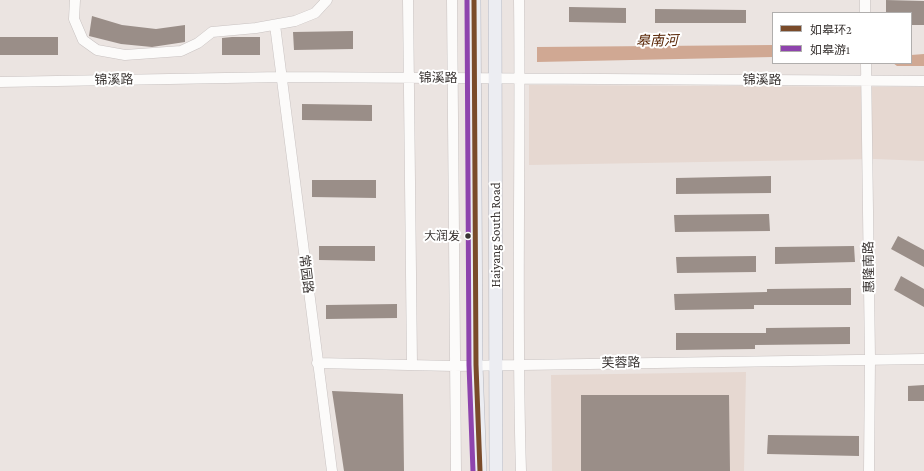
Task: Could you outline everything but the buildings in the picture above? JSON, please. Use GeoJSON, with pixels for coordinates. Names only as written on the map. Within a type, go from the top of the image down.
{"type":"FeatureCollection","features":[{"type":"Feature","properties":{"kind":"main road","name":"Haiyang South Road"},"geometry":{"type":"LineString","coordinates":[[474,0],[476,365],[480,471]]}},
{"type":"Feature","properties":{"kind":"main road","name":"Haiyang South Road"},"geometry":{"type":"LineString","coordinates":[[495,0],[496,471]]}},
{"type":"Feature","properties":{"kind":"street"},"geometry":{"type":"LineString","coordinates":[[75,0],[74,19],[83,40],[98,50],[125,55],[182,51],[198,43],[212,32],[275,25],[295,21],[315,13],[327,0]]}},
{"type":"Feature","properties":{"kind":"street"},"geometry":{"type":"LineString","coordinates":[[408,0],[412,364]]}},
{"type":"Feature","properties":{"kind":"street"},"geometry":{"type":"LineString","coordinates":[[452,0],[456,471]]}},
{"type":"Feature","properties":{"kind":"street"},"geometry":{"type":"LineString","coordinates":[[519,0],[520,78],[518,364],[521,471]]}},
{"type":"Feature","properties":{"kind":"street"},"geometry":{"type":"LineString","coordinates":[[865,0],[865,12]]}},
{"type":"Feature","properties":{"kind":"street","name":"常园路"},"geometry":{"type":"LineString","coordinates":[[275,25],[332,471]]}},
{"type":"Feature","properties":{"kind":"street","name":"惠隆南路"},"geometry":{"type":"LineString","coordinates":[[866,64],[870,359],[869,471]]}},
{"type":"Feature","properties":{"kind":"street","name":"锦溪路"},"geometry":{"type":"LineString","coordinates":[[0,82],[282,77],[924,81]]}},
{"type":"Feature","properties":{"kind":"street","name":"芙蓉路"},"geometry":{"type":"LineString","coordinates":[[317,363],[454,366],[924,359]]}},
{"type":"Feature","properties":{"kind":"shaded area"},"geometry":{"type":"Polygon","coordinates":[[[772,45],[772,57],[537,62],[537,47],[772,45]]]}},
{"type":"Feature","properties":{"kind":"shaded area"},"geometry":{"type":"Polygon","coordinates":[[[924,54],[924,66],[897,66],[894,64],[912,64],[912,55],[924,54]]]}},
{"type":"Feature","properties":{"kind":"shaded area"},"geometry":{"type":"Polygon","coordinates":[[[529,85],[924,87],[924,161],[875,159],[529,165],[529,85]]]}},
{"type":"Feature","properties":{"kind":"shaded area"},"geometry":{"type":"Polygon","coordinates":[[[746,372],[744,471],[552,471],[551,375],[746,372]]]}},
{"type":"Feature","properties":{"kind":"transit line","name":"如皋游1"},"geometry":{"type":"LineString","coordinates":[[467,0],[469,365],[473,471]]}},
{"type":"Feature","properties":{"kind":"transit line","name":"如皋环2"},"geometry":{"type":"LineString","coordinates":[[474,0],[476,365],[480,471]]}},
{"type":"Feature","properties":{"kind":"place","name":"大润发"},"geometry":{"type":"Point","coordinates":[468,236]}},
{"type":"Feature","properties":{"kind":"water label","name":"皋南河"},"geometry":{"type":"Point","coordinates":[657,41]}}]}
